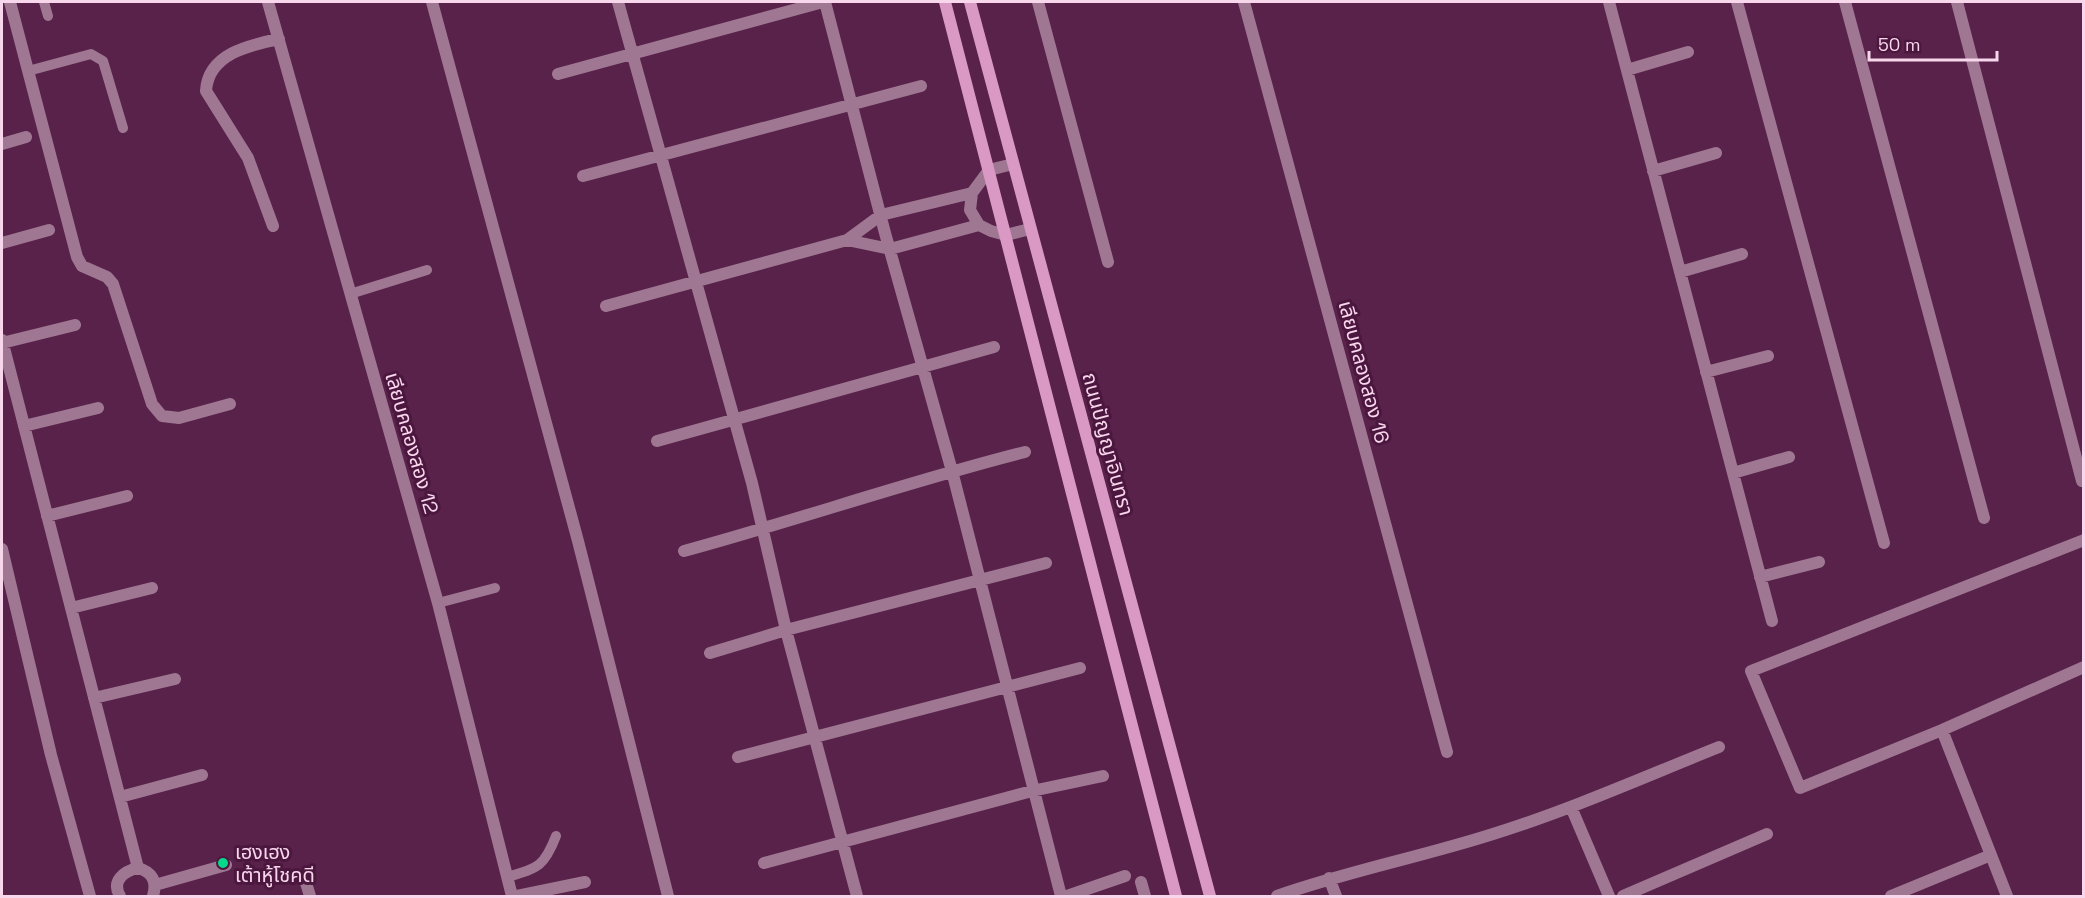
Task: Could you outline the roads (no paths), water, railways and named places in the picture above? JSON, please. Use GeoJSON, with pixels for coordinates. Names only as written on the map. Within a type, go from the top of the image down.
{"type":"FeatureCollection","features":[{"type":"Feature","properties":{"kind":"street"},"geometry":{"type":"LineString","coordinates":[[10,2],[77,256],[81,266],[107,276],[113,284],[152,405],[162,416],[179,418],[230,404]]}},
{"type":"Feature","properties":{"kind":"street","name":"เลียบคลองสอง 12"},"geometry":{"type":"LineString","coordinates":[[268,2],[438,603],[512,897]]}},
{"type":"Feature","properties":{"kind":"street"},"geometry":{"type":"LineString","coordinates":[[432,2],[578,542],[668,897]]}},
{"type":"Feature","properties":{"kind":"street"},"geometry":{"type":"LineString","coordinates":[[618,2],[763,530],[786,630],[857,897]]}},
{"type":"Feature","properties":{"kind":"street"},"geometry":{"type":"LineString","coordinates":[[558,74],[824,2],[952,471],[1032,791],[1061,897]]}},
{"type":"Feature","properties":{"kind":"street"},"geometry":{"type":"LineString","coordinates":[[945,2],[1176,897]]}},
{"type":"Feature","properties":{"kind":"street","name":"ถนนปัญญาอินทรา"},"geometry":{"type":"LineString","coordinates":[[970,2],[1210,897]]}},
{"type":"Feature","properties":{"kind":"street"},"geometry":{"type":"LineString","coordinates":[[1038,2],[1108,262]]}},
{"type":"Feature","properties":{"kind":"street","name":"เลียบคลองสอง 16"},"geometry":{"type":"LineString","coordinates":[[1244,2],[1447,752]]}},
{"type":"Feature","properties":{"kind":"street"},"geometry":{"type":"LineString","coordinates":[[1609,2],[1772,621]]}},
{"type":"Feature","properties":{"kind":"street"},"geometry":{"type":"LineString","coordinates":[[1737,2],[1884,543]]}},
{"type":"Feature","properties":{"kind":"street"},"geometry":{"type":"LineString","coordinates":[[1845,2],[1984,518]]}},
{"type":"Feature","properties":{"kind":"street"},"geometry":{"type":"LineString","coordinates":[[1957,2],[2082,481]]}},
{"type":"Feature","properties":{"kind":"street"},"geometry":{"type":"LineString","coordinates":[[273,226],[248,158],[206,91],[207,80],[226,56],[244,45],[279,39]]}},
{"type":"Feature","properties":{"kind":"street"},"geometry":{"type":"LineString","coordinates":[[1627,70],[1688,52]]}},
{"type":"Feature","properties":{"kind":"street"},"geometry":{"type":"LineString","coordinates":[[583,176],[921,86]]}},
{"type":"Feature","properties":{"kind":"street"},"geometry":{"type":"LineString","coordinates":[[2,144],[26,137]]}},
{"type":"Feature","properties":{"kind":"street"},"geometry":{"type":"LineString","coordinates":[[1653,171],[1716,153]]}},
{"type":"Feature","properties":{"kind":"street"},"geometry":{"type":"LineString","coordinates":[[979,225],[970,210],[972,193],[989,170],[1013,164]]}},
{"type":"Feature","properties":{"kind":"street"},"geometry":{"type":"LineString","coordinates":[[606,306],[695,284],[847,240],[881,215],[972,193]]}},
{"type":"Feature","properties":{"kind":"street"},"geometry":{"type":"LineString","coordinates":[[847,240],[890,249],[979,225],[1006,234],[1030,229]]}},
{"type":"Feature","properties":{"kind":"street"},"geometry":{"type":"LineString","coordinates":[[2,243],[50,230]]}},
{"type":"Feature","properties":{"kind":"street"},"geometry":{"type":"LineString","coordinates":[[1680,272],[1742,254]]}},
{"type":"Feature","properties":{"kind":"street"},"geometry":{"type":"LineString","coordinates":[[75,325],[2,342],[138,868]]}},
{"type":"Feature","properties":{"kind":"street"},"geometry":{"type":"LineString","coordinates":[[657,441],[994,347]]}},
{"type":"Feature","properties":{"kind":"street"},"geometry":{"type":"LineString","coordinates":[[1706,372],[1768,356]]}},
{"type":"Feature","properties":{"kind":"street"},"geometry":{"type":"LineString","coordinates":[[24,426],[98,408]]}},
{"type":"Feature","properties":{"kind":"street"},"geometry":{"type":"LineString","coordinates":[[684,551],[763,530],[952,471],[1025,452]]}},
{"type":"Feature","properties":{"kind":"street"},"geometry":{"type":"LineString","coordinates":[[1733,473],[1789,457]]}},
{"type":"Feature","properties":{"kind":"street"},"geometry":{"type":"LineString","coordinates":[[47,516],[127,496]]}},
{"type":"Feature","properties":{"kind":"street"},"geometry":{"type":"LineString","coordinates":[[2084,540],[1751,671],[1800,788],[1942,730],[2084,667]]}},
{"type":"Feature","properties":{"kind":"street"},"geometry":{"type":"LineString","coordinates":[[2,549],[18,624],[90,897]]}},
{"type":"Feature","properties":{"kind":"street"},"geometry":{"type":"LineString","coordinates":[[1760,578],[1819,562]]}},
{"type":"Feature","properties":{"kind":"street"},"geometry":{"type":"LineString","coordinates":[[710,653],[978,578],[1046,563]]}},
{"type":"Feature","properties":{"kind":"street"},"geometry":{"type":"LineString","coordinates":[[71,608],[152,588]]}},
{"type":"Feature","properties":{"kind":"street"},"geometry":{"type":"LineString","coordinates":[[738,757],[1080,668]]}},
{"type":"Feature","properties":{"kind":"street"},"geometry":{"type":"LineString","coordinates":[[94,698],[175,679]]}},
{"type":"Feature","properties":{"kind":"street"},"geometry":{"type":"LineString","coordinates":[[1942,730],[2007,897]]}},
{"type":"Feature","properties":{"kind":"street"},"geometry":{"type":"LineString","coordinates":[[1277,897],[1329,878],[1484,837],[1571,807],[1719,747]]}},
{"type":"Feature","properties":{"kind":"street"},"geometry":{"type":"LineString","coordinates":[[120,797],[202,775]]}},
{"type":"Feature","properties":{"kind":"street"},"geometry":{"type":"LineString","coordinates":[[764,862],[1032,791],[1103,776]]}},
{"type":"Feature","properties":{"kind":"street"},"geometry":{"type":"LineString","coordinates":[[1571,807],[1609,897]]}},
{"type":"Feature","properties":{"kind":"street"},"geometry":{"type":"LineString","coordinates":[[1623,897],[1767,834]]}},
{"type":"Feature","properties":{"kind":"street"},"geometry":{"type":"LineString","coordinates":[[1891,897],[1990,855]]}},
{"type":"Feature","properties":{"kind":"street"},"geometry":{"type":"LineString","coordinates":[[120,897],[117,891],[118,880],[126,871],[138,868],[146,870],[154,891],[226,865]]}},
{"type":"Feature","properties":{"kind":"street"},"geometry":{"type":"LineString","coordinates":[[1068,897],[1125,876]]}},
{"type":"Feature","properties":{"kind":"street"},"geometry":{"type":"LineString","coordinates":[[1329,878],[1336,897]]}},
{"type":"Feature","properties":{"kind":"street"},"geometry":{"type":"LineString","coordinates":[[517,897],[585,882]]}},
{"type":"Feature","properties":{"kind":"street"},"geometry":{"type":"LineString","coordinates":[[1141,882],[1145,897]]}},
{"type":"Feature","properties":{"kind":"street"},"geometry":{"type":"LineString","coordinates":[[306,883],[310,897]]}},
{"type":"Feature","properties":{"kind":"lane"},"geometry":{"type":"LineString","coordinates":[[44,2],[48,16]]}},
{"type":"Feature","properties":{"kind":"lane"},"geometry":{"type":"LineString","coordinates":[[28,71],[91,54],[98,55],[103,61],[123,128]]}},
{"type":"Feature","properties":{"kind":"lane"},"geometry":{"type":"LineString","coordinates":[[350,294],[427,270]]}},
{"type":"Feature","properties":{"kind":"lane"},"geometry":{"type":"LineString","coordinates":[[438,603],[495,588]]}},
{"type":"Feature","properties":{"kind":"lane"},"geometry":{"type":"LineString","coordinates":[[507,877],[540,865],[548,858],[556,836]]}},
{"type":"Feature","properties":{"kind":"place","name":"เฮงเฮง เต้าหู้โชคดี"},"geometry":{"type":"Point","coordinates":[223,863]}}]}
